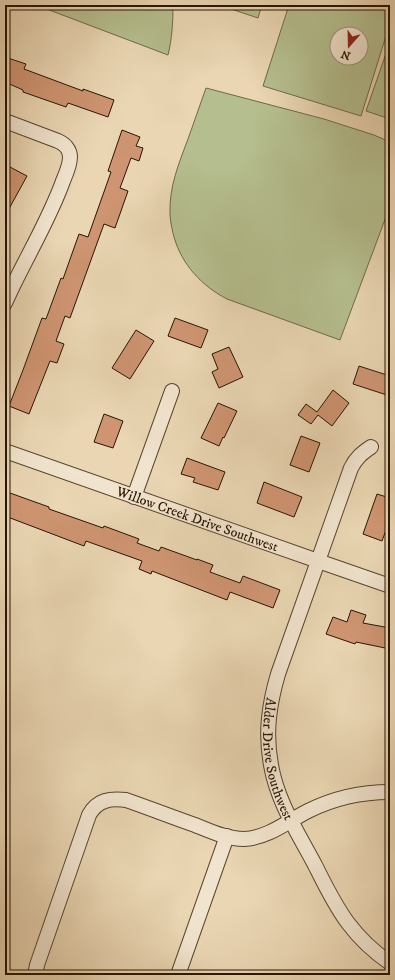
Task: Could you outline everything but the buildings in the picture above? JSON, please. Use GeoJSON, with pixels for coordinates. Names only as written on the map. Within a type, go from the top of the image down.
{"type":"FeatureCollection","features":[{"type":"Feature","properties":{"kind":"street"},"geometry":{"type":"LineString","coordinates":[[5,121],[58,141],[67,147],[70,156],[69,165],[52,208],[5,303]]}},
{"type":"Feature","properties":{"kind":"street"},"geometry":{"type":"LineString","coordinates":[[134,496],[172,391]]}},
{"type":"Feature","properties":{"kind":"street","name":"Alder Drive Southwest"},"geometry":{"type":"LineString","coordinates":[[371,447],[359,455],[351,468],[278,674],[268,719],[271,765],[277,790],[291,820],[334,902],[348,923],[368,946],[390,963]]}},
{"type":"Feature","properties":{"kind":"street","name":"Willow Creek Drive Southwest"},"geometry":{"type":"LineString","coordinates":[[5,451],[390,586]]}},
{"type":"Feature","properties":{"kind":"street"},"geometry":{"type":"LineString","coordinates":[[35,975],[37,965],[89,815],[98,804],[119,799],[126,800],[226,836],[245,839],[275,830],[316,807],[341,798],[390,792]]}},
{"type":"Feature","properties":{"kind":"street"},"geometry":{"type":"LineString","coordinates":[[178,975],[226,836]]}},
{"type":"Feature","properties":{"kind":"green space"},"geometry":{"type":"Polygon","coordinates":[[[43,5],[173,5],[172,30],[168,55],[44,8],[43,5]]]}},
{"type":"Feature","properties":{"kind":"green space"},"geometry":{"type":"Polygon","coordinates":[[[223,5],[262,5],[258,18],[223,5]]]}},
{"type":"Feature","properties":{"kind":"green space"},"geometry":{"type":"Polygon","coordinates":[[[289,5],[390,5],[390,23],[361,116],[263,86],[289,5]]]}},
{"type":"Feature","properties":{"kind":"green space"},"geometry":{"type":"Polygon","coordinates":[[[390,42],[390,119],[366,111],[390,42]]]}},
{"type":"Feature","properties":{"kind":"green space"},"geometry":{"type":"Polygon","coordinates":[[[206,88],[324,119],[374,135],[390,142],[390,206],[340,340],[227,299],[209,288],[201,281],[182,257],[171,225],[171,194],[178,166],[206,88]]]}}]}
